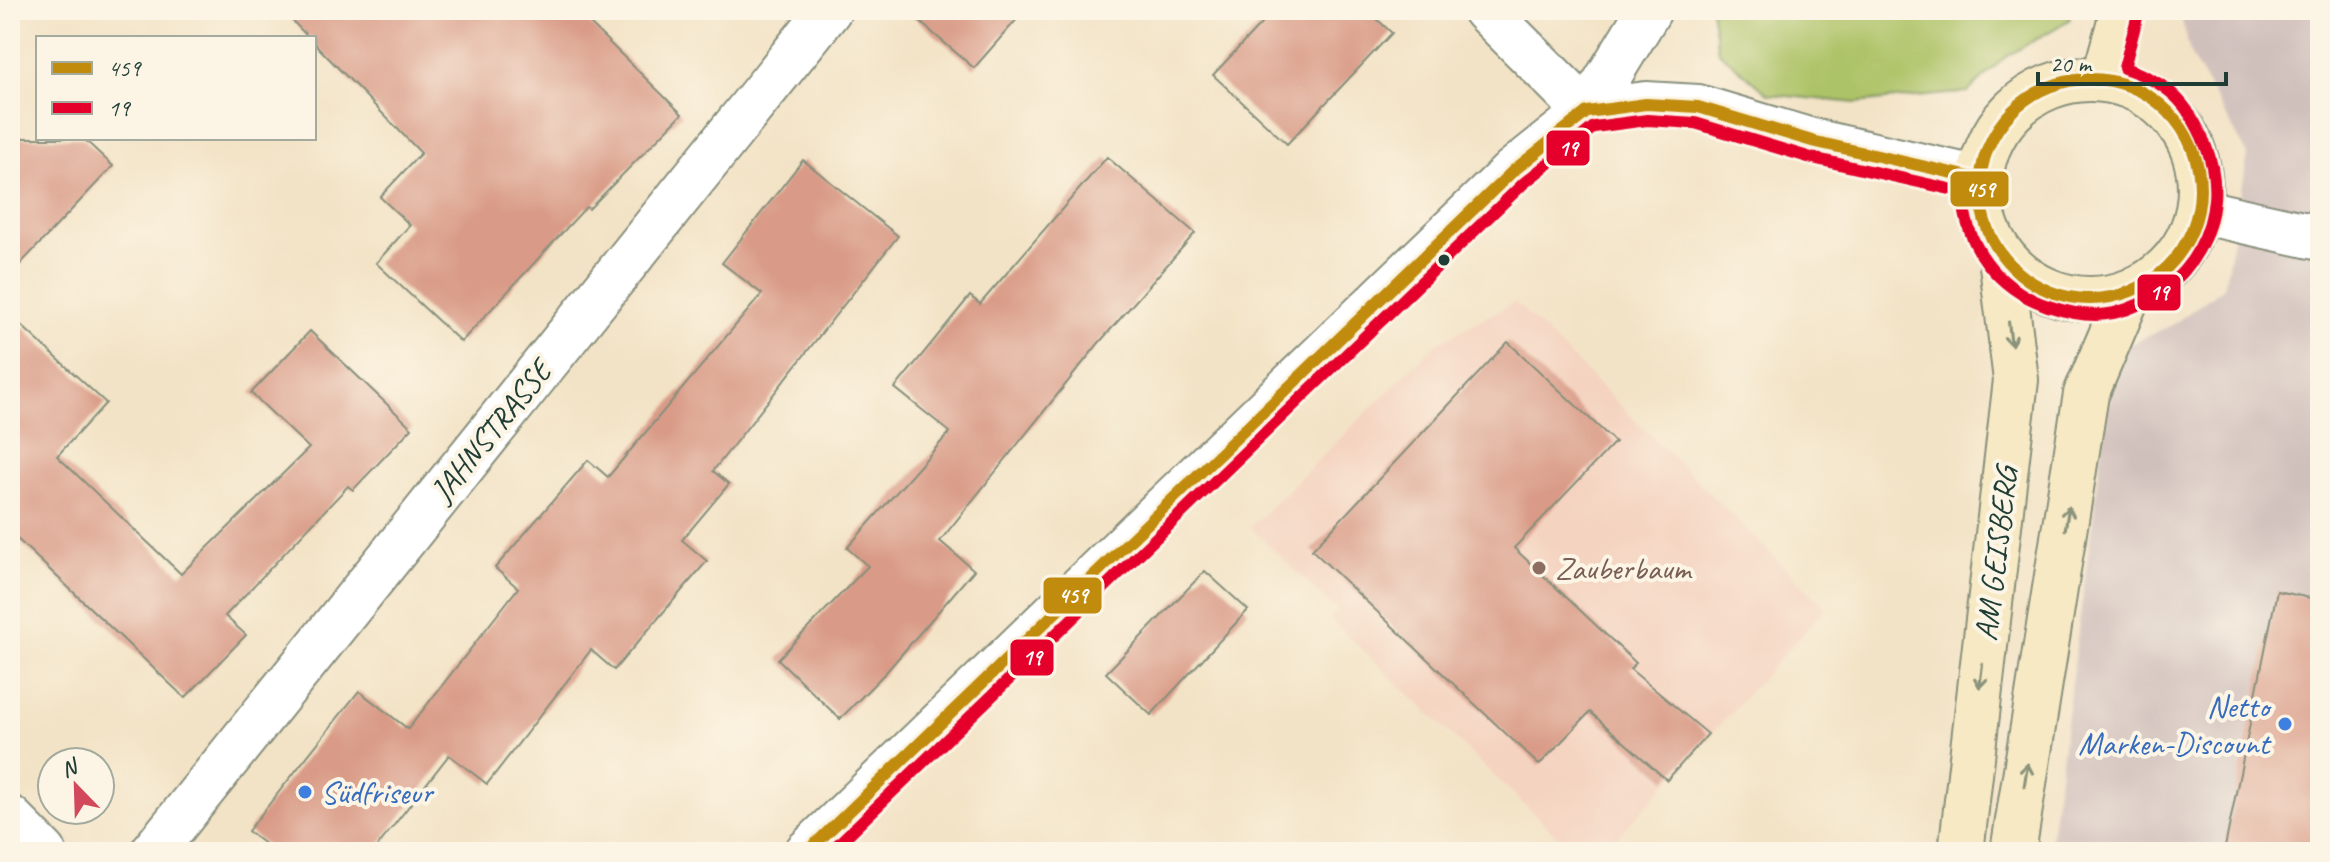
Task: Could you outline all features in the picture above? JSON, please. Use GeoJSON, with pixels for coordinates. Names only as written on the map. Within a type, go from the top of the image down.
{"type":"FeatureCollection","features":[{"type":"Feature","properties":{"kind":"street","name":"JAHNSTRASSE"},"geometry":{"type":"LineString","coordinates":[[153,852],[829,10]]}},
{"type":"Feature","properties":{"kind":"street"},"geometry":{"type":"LineString","coordinates":[[1485,10],[1587,112]]}},
{"type":"Feature","properties":{"kind":"street"},"geometry":{"type":"LineString","coordinates":[[807,852],[1513,171],[1587,112],[1649,10]]}},
{"type":"Feature","properties":{"kind":"street"},"geometry":{"type":"LineString","coordinates":[[2104,79],[2123,10]]}},
{"type":"Feature","properties":{"kind":"street"},"geometry":{"type":"LineString","coordinates":[[2104,79],[2136,88],[2157,101],[2175,118],[2196,159],[2201,179],[2199,211],[2185,247],[2161,274],[2129,293],[2112,298],[2069,298],[2049,292],[2021,277],[2001,257],[1988,234],[1980,210],[1979,179],[1986,150],[1999,126],[2017,106],[2040,90],[2070,80],[2104,79]]}},
{"type":"Feature","properties":{"kind":"street"},"geometry":{"type":"LineString","coordinates":[[1587,112],[1646,104],[1698,107],[1812,141],[1979,179]]}},
{"type":"Feature","properties":{"kind":"street"},"geometry":{"type":"LineString","coordinates":[[2199,211],[2320,238]]}},
{"type":"Feature","properties":{"kind":"street","name":"AM GEISBERG"},"geometry":{"type":"LineString","coordinates":[[1961,852],[2016,380],[2001,257]]}},
{"type":"Feature","properties":{"kind":"street","name":"AM GEISBERG"},"geometry":{"type":"LineString","coordinates":[[2013,852],[2086,394],[2129,293]]}},
{"type":"Feature","properties":{"kind":"street"},"geometry":{"type":"LineString","coordinates":[[10,818],[44,852]]}},
{"type":"Feature","properties":{"kind":"shaded area"},"geometry":{"type":"Polygon","coordinates":[[[2185,10],[2320,10],[2320,852],[2049,852],[2115,351],[2172,325],[2224,287],[2248,155],[2191,56],[2182,21],[2185,10]]]}},
{"type":"Feature","properties":{"kind":"shaded area","name":"Zauberbaum"},"geometry":{"type":"Polygon","coordinates":[[[1515,302],[1826,608],[1604,852],[1574,852],[1330,619],[1337,611],[1250,527],[1437,343],[1515,302]]]}},
{"type":"Feature","properties":{"kind":"green space"},"geometry":{"type":"Polygon","coordinates":[[[1711,10],[2072,10],[2069,20],[2004,58],[1968,92],[1855,103],[1768,94],[1718,51],[1711,10]]]}},
{"type":"Feature","properties":{"kind":"building"},"geometry":{"type":"Polygon","coordinates":[[[282,10],[576,10],[682,114],[589,209],[586,207],[461,342],[376,263],[410,225],[380,197],[421,153],[316,45],[316,36],[307,36],[282,10]]]}},
{"type":"Feature","properties":{"kind":"building"},"geometry":{"type":"Polygon","coordinates":[[[906,10],[1025,10],[974,68],[906,10]]]}},
{"type":"Feature","properties":{"kind":"building"},"geometry":{"type":"Polygon","coordinates":[[[1274,10],[1367,10],[1392,33],[1287,144],[1213,75],[1274,10]]]}},
{"type":"Feature","properties":{"kind":"building"},"geometry":{"type":"Polygon","coordinates":[[[10,138],[85,140],[113,166],[10,275],[10,138]]]}},
{"type":"Feature","properties":{"kind":"building"},"geometry":{"type":"Polygon","coordinates":[[[1107,157],[1195,233],[1098,344],[940,541],[974,570],[888,670],[840,719],[778,659],[868,566],[847,548],[950,432],[895,388],[970,296],[980,304],[1107,157]]]}},
{"type":"Feature","properties":{"kind":"building"},"geometry":{"type":"Polygon","coordinates":[[[803,160],[898,236],[713,471],[729,484],[682,540],[707,561],[614,670],[591,650],[487,784],[449,755],[373,852],[275,852],[248,831],[359,691],[408,729],[518,588],[495,568],[588,460],[608,477],[762,294],[722,263],[803,160]]]}},
{"type":"Feature","properties":{"kind":"building"},"geometry":{"type":"Polygon","coordinates":[[[10,315],[106,403],[57,456],[181,574],[309,448],[251,393],[310,331],[412,428],[353,490],[348,486],[225,616],[246,635],[185,698],[10,532],[10,315]]]}},
{"type":"Feature","properties":{"kind":"building"},"geometry":{"type":"Polygon","coordinates":[[[1508,342],[1615,442],[1514,548],[1636,663],[1630,669],[1708,734],[1667,780],[1590,712],[1539,765],[1312,550],[1508,342]]]}},
{"type":"Feature","properties":{"kind":"building"},"geometry":{"type":"Polygon","coordinates":[[[1205,571],[1248,610],[1151,715],[1106,673],[1205,571]]]}},
{"type":"Feature","properties":{"kind":"building","name":"Netto Marken-Discount"},"geometry":{"type":"Polygon","coordinates":[[[2277,591],[2320,600],[2320,852],[2224,852],[2277,591]]]}},
{"type":"Feature","properties":{"kind":"transit line","name":"19"},"geometry":{"type":"LineString","coordinates":[[830,852],[1524,183],[1594,127],[1647,120],[1695,123],[1808,157],[1963,192],[1965,212],[1977,247],[1999,277],[2014,289],[2056,309],[2072,313],[2114,313],[2141,304],[2184,271],[2199,249],[2209,224],[2214,198],[2213,171],[2205,144],[2191,116],[2164,87],[2124,68],[2138,14]]}},
{"type":"Feature","properties":{"kind":"transit line","name":"459"},"geometry":{"type":"LineString","coordinates":[[2090,79],[2132,87],[2168,111],[2192,147],[2200,189],[2192,231],[2168,267],[2132,291],[2090,299],[2048,291],[2012,267],[1988,231],[1980,189],[1988,147],[2012,111],[2048,87],[2090,79]]}},
{"type":"Feature","properties":{"kind":"transit line","name":"459"},"geometry":{"type":"LineString","coordinates":[[807,852],[1513,171],[1587,112],[1646,104],[1698,107],[1812,141],[1979,179]]}},
{"type":"Feature","properties":{"kind":"place","name":"Zauberbaum"},"geometry":{"type":"Point","coordinates":[1539,568]}},
{"type":"Feature","properties":{"kind":"place","name":"Netto Marken-Discount"},"geometry":{"type":"Point","coordinates":[2285,724]}},
{"type":"Feature","properties":{"kind":"place","name":"Südfriseur"},"geometry":{"type":"Point","coordinates":[305,792]}}]}
